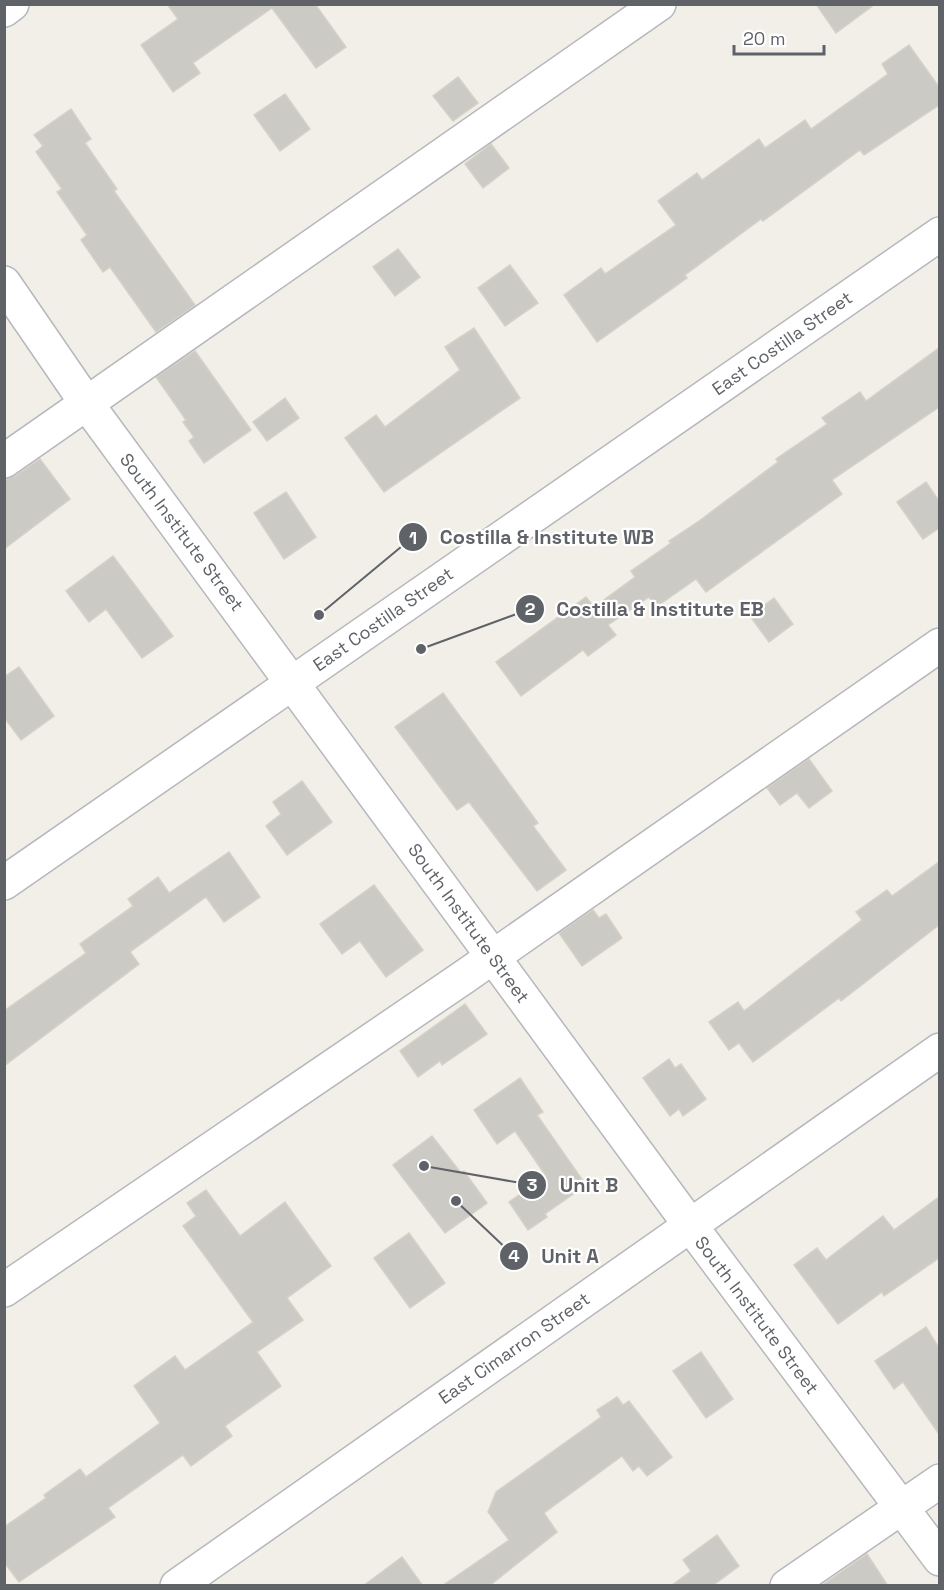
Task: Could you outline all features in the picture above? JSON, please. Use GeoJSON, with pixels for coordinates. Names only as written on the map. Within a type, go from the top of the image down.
{"type":"FeatureCollection","features":[{"type":"Feature","properties":{"kind":"street"},"geometry":{"type":"LineString","coordinates":[[4,10],[12,4]]}},
{"type":"Feature","properties":{"kind":"street"},"geometry":{"type":"LineString","coordinates":[[4,461],[659,4]]}},
{"type":"Feature","properties":{"kind":"street","name":"East Costilla Street"},"geometry":{"type":"LineString","coordinates":[[4,883],[939,234]]}},
{"type":"Feature","properties":{"kind":"street","name":"South Institute Street"},"geometry":{"type":"LineString","coordinates":[[4,284],[87,404],[690,1225],[939,1559]]}},
{"type":"Feature","properties":{"kind":"street"},"geometry":{"type":"LineString","coordinates":[[4,1290],[356,1061],[493,956],[939,645]]}},
{"type":"Feature","properties":{"kind":"street","name":"East Cimarron Street"},"geometry":{"type":"LineString","coordinates":[[177,1586],[939,1050]]}},
{"type":"Feature","properties":{"kind":"street"},"geometry":{"type":"LineString","coordinates":[[787,1586],[939,1481]]}},
{"type":"Feature","properties":{"kind":"building"},"geometry":{"type":"Polygon","coordinates":[[[167,4],[315,4],[346,47],[316,68],[272,8],[193,63],[200,73],[173,92],[141,45],[178,19],[167,4]]]}},
{"type":"Feature","properties":{"kind":"building"},"geometry":{"type":"Polygon","coordinates":[[[816,4],[875,4],[836,33],[816,4]]]}},
{"type":"Feature","properties":{"kind":"building"},"geometry":{"type":"Polygon","coordinates":[[[909,45],[939,87],[939,105],[864,155],[860,150],[763,221],[761,219],[685,275],[687,278],[597,342],[564,295],[601,268],[605,274],[676,225],[658,201],[697,173],[702,180],[759,139],[765,148],[805,120],[811,129],[888,74],[882,64],[909,45]]]}},
{"type":"Feature","properties":{"kind":"building"},"geometry":{"type":"Polygon","coordinates":[[[458,77],[478,103],[453,121],[433,96],[458,77]]]}},
{"type":"Feature","properties":{"kind":"building"},"geometry":{"type":"Polygon","coordinates":[[[285,94],[310,129],[280,151],[254,115],[285,94]]]}},
{"type":"Feature","properties":{"kind":"building"},"geometry":{"type":"Polygon","coordinates":[[[71,109],[91,139],[85,143],[117,189],[114,191],[195,305],[156,332],[110,267],[103,272],[81,240],[87,235],[57,192],[62,189],[36,152],[43,146],[34,135],[71,109]]]}},
{"type":"Feature","properties":{"kind":"building"},"geometry":{"type":"Polygon","coordinates":[[[491,144],[509,168],[483,188],[465,164],[491,144]]]}},
{"type":"Feature","properties":{"kind":"building"},"geometry":{"type":"Polygon","coordinates":[[[398,249],[420,277],[395,296],[373,267],[398,249]]]}},
{"type":"Feature","properties":{"kind":"building"},"geometry":{"type":"Polygon","coordinates":[[[510,265],[538,303],[505,326],[478,288],[510,265]]]}},
{"type":"Feature","properties":{"kind":"building"},"geometry":{"type":"Polygon","coordinates":[[[474,328],[520,398],[384,492],[345,438],[376,415],[385,427],[460,370],[445,347],[474,328]]]}},
{"type":"Feature","properties":{"kind":"building"},"geometry":{"type":"Polygon","coordinates":[[[939,348],[939,407],[832,480],[842,494],[706,592],[696,579],[656,607],[649,597],[608,625],[616,635],[588,656],[583,650],[521,696],[496,662],[586,597],[594,607],[635,577],[631,571],[671,543],[669,541],[778,462],[776,459],[827,424],[822,418],[860,392],[866,401],[939,348]]]}},
{"type":"Feature","properties":{"kind":"building"},"geometry":{"type":"Polygon","coordinates":[[[195,351],[251,430],[204,463],[189,441],[194,437],[183,422],[186,420],[156,377],[195,351]]]}},
{"type":"Feature","properties":{"kind":"building"},"geometry":{"type":"Polygon","coordinates":[[[285,398],[299,418],[267,441],[253,422],[285,398]]]}},
{"type":"Feature","properties":{"kind":"building"},"geometry":{"type":"Polygon","coordinates":[[[40,459],[70,499],[4,549],[4,480],[15,476],[40,459]]]}},
{"type":"Feature","properties":{"kind":"building"},"geometry":{"type":"Polygon","coordinates":[[[926,482],[939,501],[939,528],[923,539],[897,502],[926,482]]]}},
{"type":"Feature","properties":{"kind":"building"},"geometry":{"type":"Polygon","coordinates":[[[286,492],[316,537],[284,559],[254,513],[286,492]]]}},
{"type":"Feature","properties":{"kind":"building"},"geometry":{"type":"Polygon","coordinates":[[[113,556],[173,636],[142,658],[106,609],[89,622],[66,591],[113,556]]]}},
{"type":"Feature","properties":{"kind":"building"},"geometry":{"type":"Polygon","coordinates":[[[774,598],[793,624],[769,642],[750,616],[774,598]]]}},
{"type":"Feature","properties":{"kind":"building"},"geometry":{"type":"Polygon","coordinates":[[[19,667],[54,716],[21,740],[4,717],[4,677],[19,667]]]}},
{"type":"Feature","properties":{"kind":"building"},"geometry":{"type":"Polygon","coordinates":[[[443,693],[538,823],[533,826],[566,870],[537,891],[469,802],[457,810],[395,727],[443,693]]]}},
{"type":"Feature","properties":{"kind":"building"},"geometry":{"type":"Polygon","coordinates":[[[809,759],[832,791],[809,808],[797,793],[780,805],[767,788],[809,759]]]}},
{"type":"Feature","properties":{"kind":"building"},"geometry":{"type":"Polygon","coordinates":[[[302,781],[332,822],[287,855],[266,826],[281,814],[273,802],[302,781]]]}},
{"type":"Feature","properties":{"kind":"building"},"geometry":{"type":"Polygon","coordinates":[[[229,852],[260,897],[224,922],[206,897],[130,952],[139,964],[4,1066],[4,1011],[86,953],[80,944],[133,906],[128,899],[158,877],[169,893],[229,852]]]}},
{"type":"Feature","properties":{"kind":"building"},"geometry":{"type":"Polygon","coordinates":[[[939,862],[939,925],[841,1001],[839,998],[753,1062],[739,1043],[729,1050],[709,1022],[738,1002],[744,1011],[862,920],[856,912],[887,890],[892,896],[939,862]]]}},
{"type":"Feature","properties":{"kind":"building"},"geometry":{"type":"Polygon","coordinates":[[[374,885],[423,950],[386,977],[360,941],[342,954],[320,924],[374,885]]]}},
{"type":"Feature","properties":{"kind":"building"},"geometry":{"type":"Polygon","coordinates":[[[593,910],[599,918],[606,914],[622,938],[582,966],[559,933],[593,910]]]}},
{"type":"Feature","properties":{"kind":"building"},"geometry":{"type":"Polygon","coordinates":[[[465,1004],[487,1034],[442,1065],[440,1061],[418,1077],[400,1051],[465,1004]]]}},
{"type":"Feature","properties":{"kind":"building"},"geometry":{"type":"Polygon","coordinates":[[[669,1059],[675,1068],[681,1064],[706,1099],[683,1116],[679,1109],[670,1116],[643,1078],[669,1059]]]}},
{"type":"Feature","properties":{"kind":"building"},"geometry":{"type":"Polygon","coordinates":[[[520,1078],[543,1112],[537,1115],[586,1185],[545,1214],[547,1217],[528,1230],[509,1202],[546,1176],[515,1131],[497,1144],[474,1110],[520,1078]]]}},
{"type":"Feature","properties":{"kind":"building"},"geometry":{"type":"Polygon","coordinates":[[[432,1136],[461,1173],[464,1171],[487,1203],[445,1233],[393,1165],[432,1136]]]}},
{"type":"Feature","properties":{"kind":"building"},"geometry":{"type":"Polygon","coordinates":[[[206,1190],[240,1236],[285,1202],[331,1266],[287,1298],[303,1320],[257,1352],[281,1386],[225,1426],[232,1436],[191,1466],[183,1455],[108,1508],[115,1517],[19,1582],[4,1562],[4,1527],[46,1498],[44,1495],[80,1469],[86,1477],[160,1423],[134,1386],[175,1356],[185,1370],[253,1322],[183,1226],[196,1216],[187,1203],[206,1190]]]}},
{"type":"Feature","properties":{"kind":"building"},"geometry":{"type":"Polygon","coordinates":[[[939,1197],[939,1258],[884,1296],[882,1292],[838,1324],[794,1265],[817,1248],[826,1260],[883,1216],[894,1230],[939,1197]]]}},
{"type":"Feature","properties":{"kind":"building"},"geometry":{"type":"Polygon","coordinates":[[[409,1233],[445,1283],[410,1308],[374,1258],[409,1233]]]}},
{"type":"Feature","properties":{"kind":"building"},"geometry":{"type":"Polygon","coordinates":[[[926,1327],[939,1348],[939,1434],[903,1382],[894,1389],[875,1361],[926,1327]]]}},
{"type":"Feature","properties":{"kind":"building"},"geometry":{"type":"Polygon","coordinates":[[[701,1352],[733,1399],[706,1418],[673,1371],[701,1352]]]}},
{"type":"Feature","properties":{"kind":"building"},"geometry":{"type":"Polygon","coordinates":[[[617,1397],[623,1405],[629,1401],[672,1457],[647,1476],[639,1466],[633,1471],[622,1456],[544,1513],[557,1532],[489,1586],[442,1586],[509,1540],[488,1512],[496,1492],[601,1417],[597,1410],[617,1397]]]}},
{"type":"Feature","properties":{"kind":"building"},"geometry":{"type":"Polygon","coordinates":[[[717,1535],[739,1566],[712,1586],[671,1586],[691,1571],[683,1560],[717,1535]]]}},
{"type":"Feature","properties":{"kind":"building"},"geometry":{"type":"Polygon","coordinates":[[[867,1554],[888,1586],[821,1586],[867,1554]]]}},
{"type":"Feature","properties":{"kind":"building"},"geometry":{"type":"Polygon","coordinates":[[[402,1557],[423,1586],[363,1586],[402,1557]]]}},
{"type":"Feature","properties":{"kind":"place","name":"Costilla & Institute WB"},"geometry":{"type":"Point","coordinates":[319,615]}},
{"type":"Feature","properties":{"kind":"place","name":"Costilla & Institute EB"},"geometry":{"type":"Point","coordinates":[421,649]}},
{"type":"Feature","properties":{"kind":"place","name":"Unit B"},"geometry":{"type":"Point","coordinates":[424,1166]}},
{"type":"Feature","properties":{"kind":"place","name":"Unit A"},"geometry":{"type":"Point","coordinates":[456,1201]}}]}
